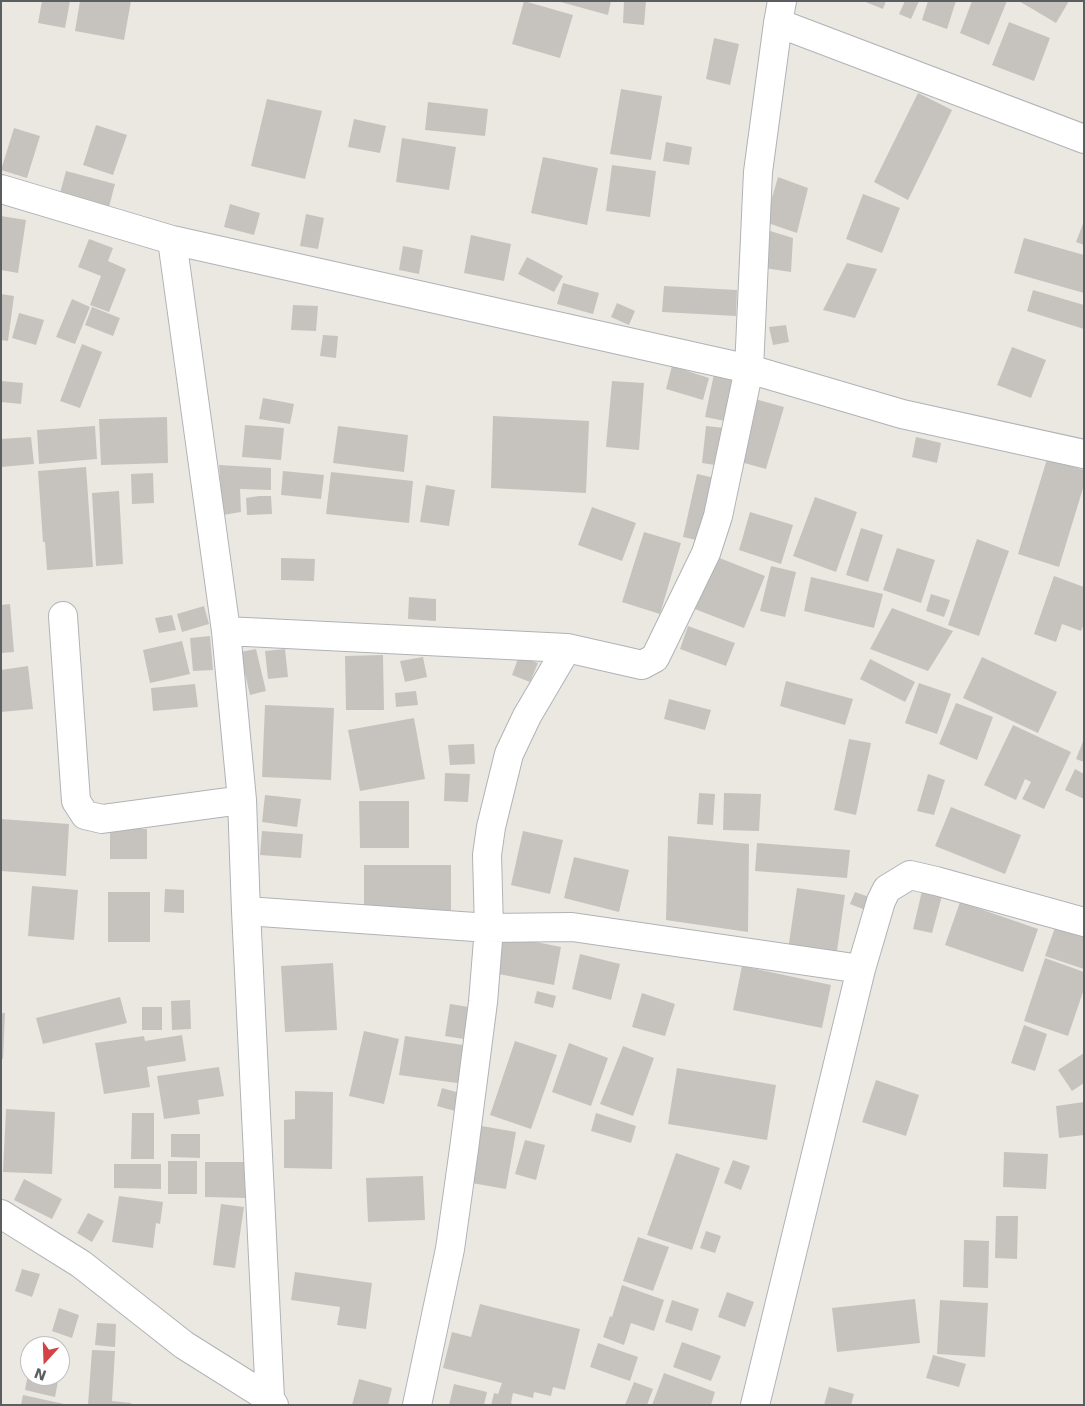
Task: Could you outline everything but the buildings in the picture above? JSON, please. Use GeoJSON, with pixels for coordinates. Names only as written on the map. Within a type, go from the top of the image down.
{"type":"FeatureCollection","features":[{"type":"Feature","properties":{"kind":"street"},"geometry":{"type":"LineString","coordinates":[[226,631],[566,648],[642,665],[655,658],[706,553],[718,516],[749,369],[758,172],[780,12],[1084,139]]}},
{"type":"Feature","properties":{"kind":"street"},"geometry":{"type":"LineString","coordinates":[[1,188],[172,240],[749,369],[902,414],[1084,454]]}},
{"type":"Feature","properties":{"kind":"street"},"geometry":{"type":"LineString","coordinates":[[172,240],[226,631],[242,800],[246,911],[272,1402]]}},
{"type":"Feature","properties":{"kind":"street"},"geometry":{"type":"LineString","coordinates":[[64,616],[76,802],[86,814],[102,818],[242,800]]}},
{"type":"Feature","properties":{"kind":"street"},"geometry":{"type":"LineString","coordinates":[[417,1405],[450,1249],[483,1002],[489,928],[487,854],[491,827],[508,754],[527,716],[566,648]]}},
{"type":"Feature","properties":{"kind":"street"},"geometry":{"type":"LineString","coordinates":[[755,1405],[861,969],[881,901],[887,889],[910,875],[1084,922]]}},
{"type":"Feature","properties":{"kind":"street"},"geometry":{"type":"LineString","coordinates":[[246,911],[489,928],[572,927],[861,969]]}},
{"type":"Feature","properties":{"kind":"street"},"geometry":{"type":"LineString","coordinates":[[1,1214],[81,1264],[184,1345],[272,1402]]}}]}
